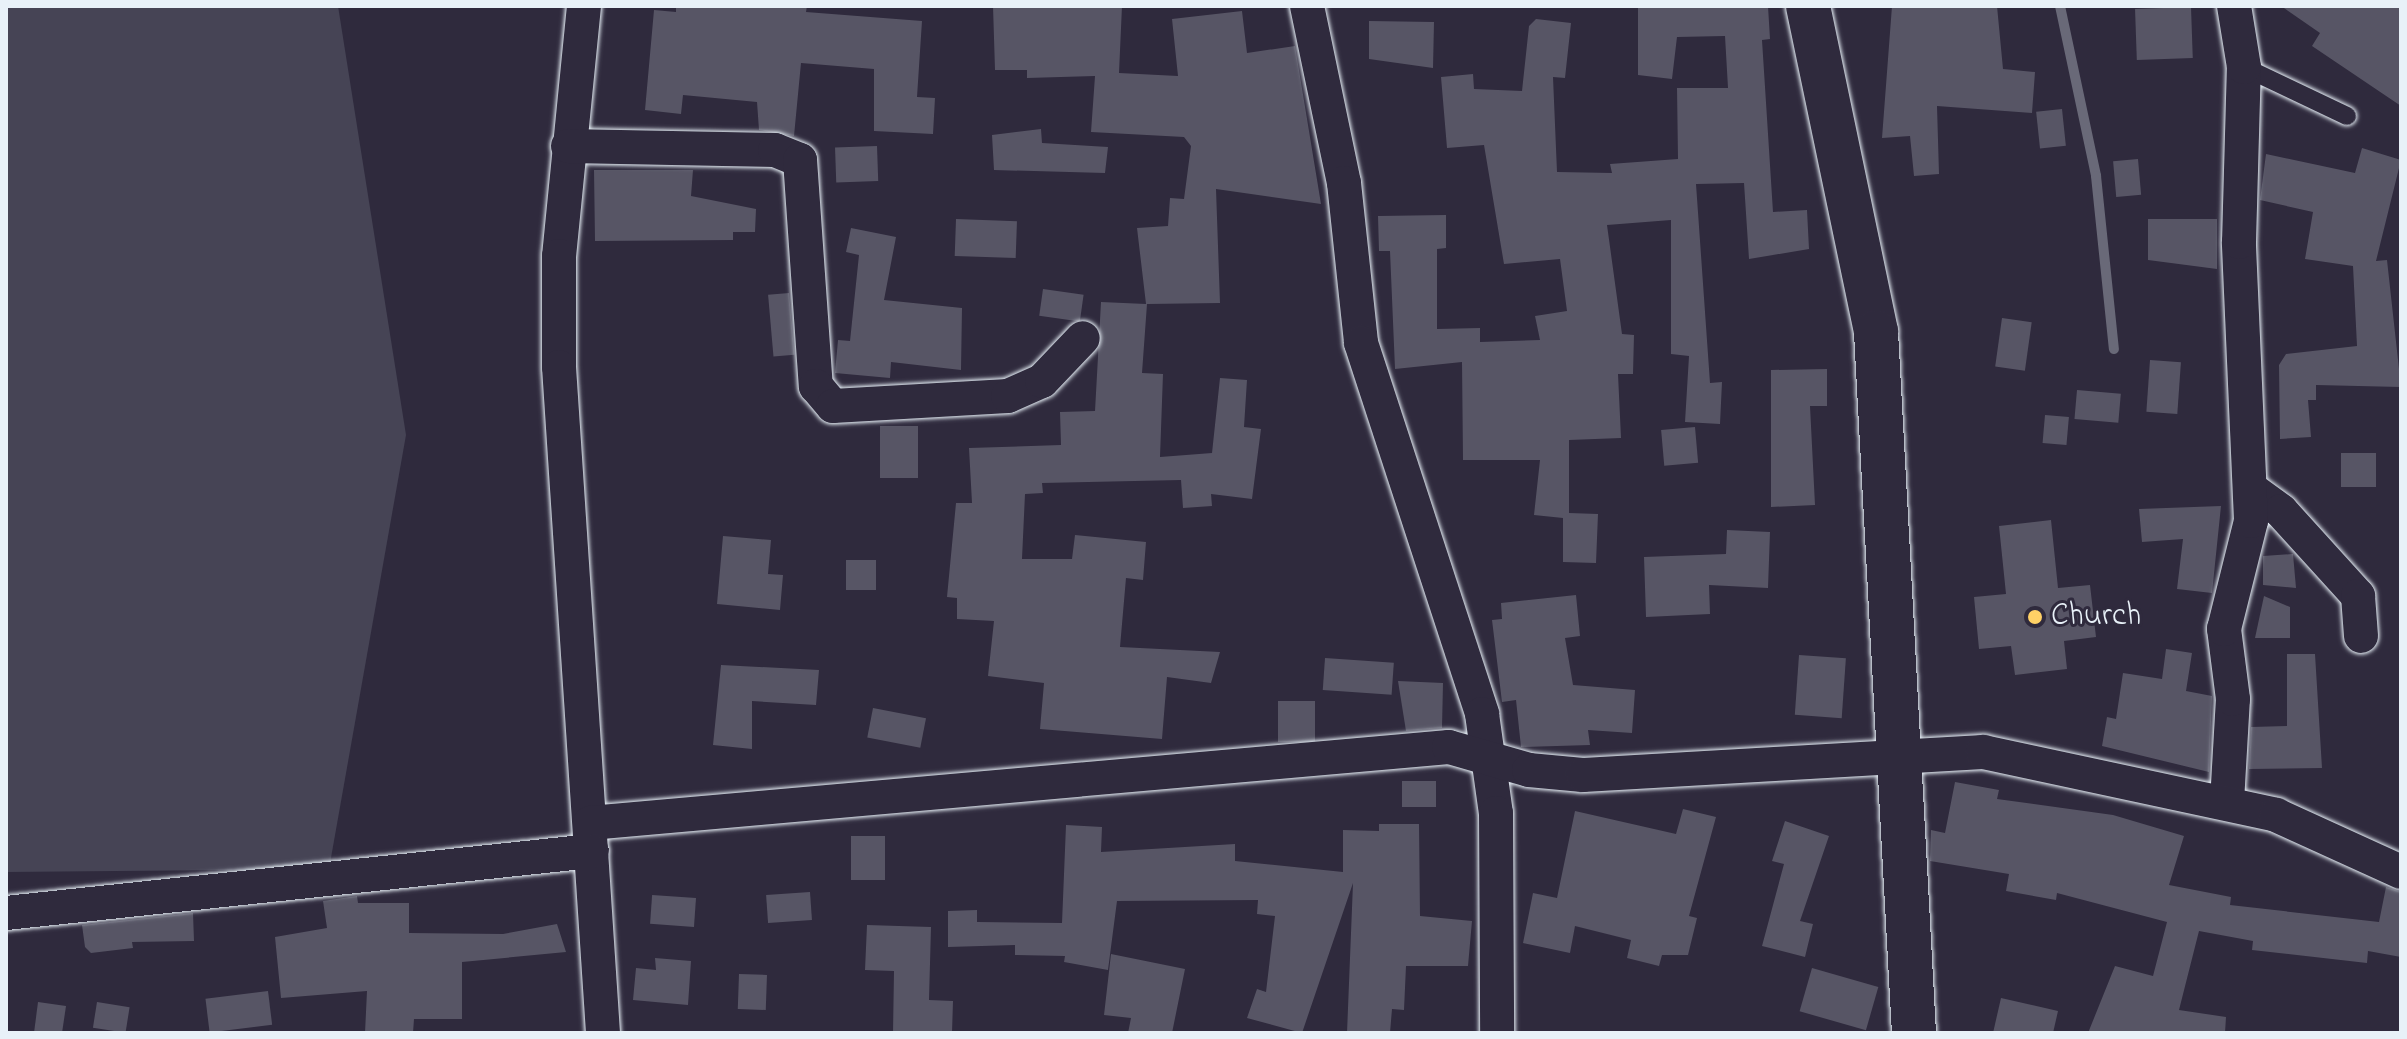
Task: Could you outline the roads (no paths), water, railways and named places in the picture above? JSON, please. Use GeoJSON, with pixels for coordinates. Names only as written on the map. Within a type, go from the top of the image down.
{"type":"FeatureCollection","features":[{"type":"Feature","properties":{"kind":"street"},"geometry":{"type":"LineString","coordinates":[[584,6],[568,146],[559,367],[603,1033]]}},
{"type":"Feature","properties":{"kind":"street"},"geometry":{"type":"LineString","coordinates":[[1307,6],[1344,183],[1361,343],[1451,606],[1489,756],[1497,1033]]}},
{"type":"Feature","properties":{"kind":"street"},"geometry":{"type":"LineString","coordinates":[[1808,6],[1823,103],[1876,332],[1894,752],[1914,1033]]}},
{"type":"Feature","properties":{"kind":"street"},"geometry":{"type":"LineString","coordinates":[[2227,802],[2233,699],[2224,629],[2251,521],[2239,242],[2244,67],[2234,6]]}},
{"type":"Feature","properties":{"kind":"street"},"geometry":{"type":"LineString","coordinates":[[568,146],[775,150],[800,160],[816,386],[833,406],[1008,396],[1042,381],[1083,338]]}},
{"type":"Feature","properties":{"kind":"street"},"geometry":{"type":"LineString","coordinates":[[2251,489],[2281,511],[2358,596],[2361,636]]}},
{"type":"Feature","properties":{"kind":"street"},"geometry":{"type":"LineString","coordinates":[[6,913],[591,837],[1449,747],[1489,756],[1529,770],[1583,775],[1894,752],[1983,752],[2227,802],[2313,829],[2401,872]]}},
{"type":"Feature","properties":{"kind":"lane"},"geometry":{"type":"LineString","coordinates":[[2244,67],[2347,116]]}},
{"type":"Feature","properties":{"kind":"waterway"},"geometry":{"type":"LineString","coordinates":[[2060,6],[2096,176],[2114,349]]}},
{"type":"Feature","properties":{"kind":"place","name":"Church"},"geometry":{"type":"Point","coordinates":[2035,617]}}]}
